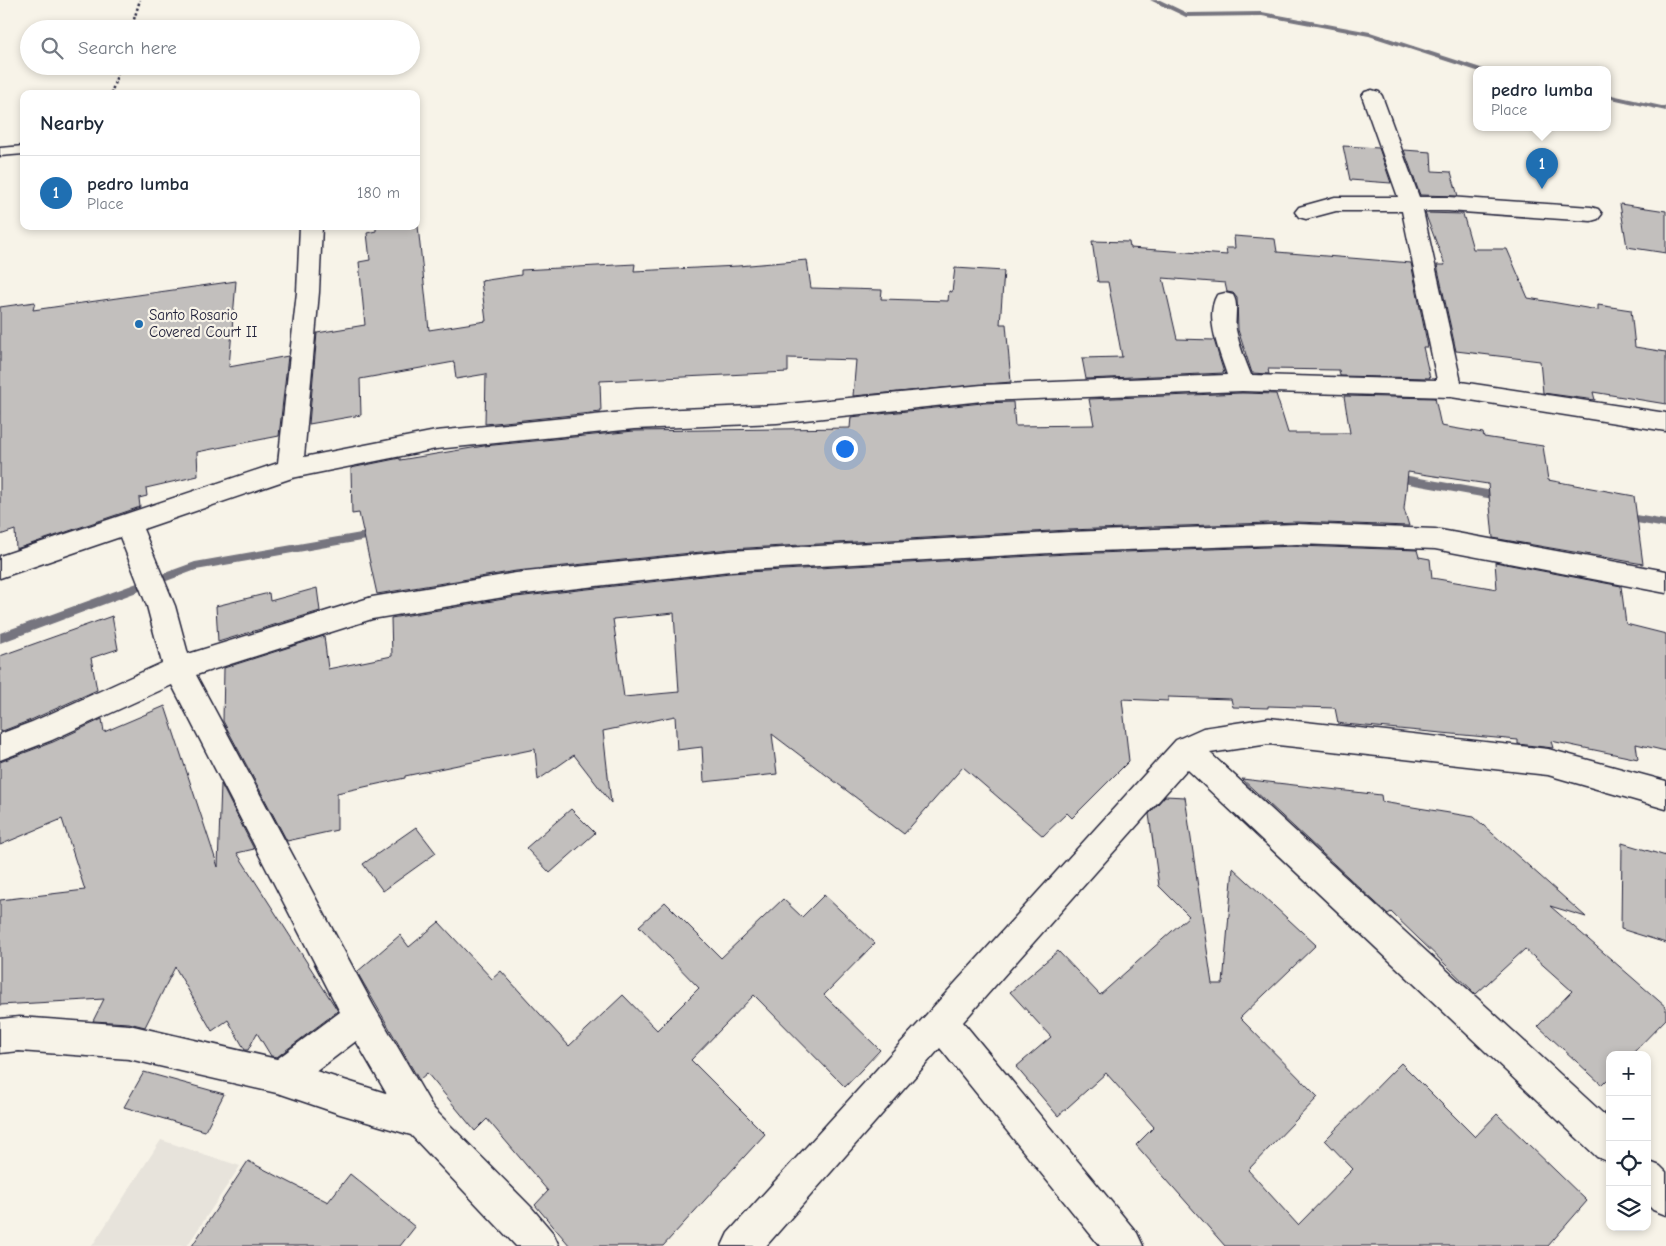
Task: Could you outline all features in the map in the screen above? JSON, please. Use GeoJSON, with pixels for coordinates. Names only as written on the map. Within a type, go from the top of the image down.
{"type":"FeatureCollection","features":[{"type":"Feature","properties":{"kind":"street"},"geometry":{"type":"LineString","coordinates":[[1372,96],[1411,205],[1451,389]]}},
{"type":"Feature","properties":{"kind":"street"},"geometry":{"type":"LineString","coordinates":[[1306,212],[1334,204],[1448,204],[1591,214]]}},
{"type":"Feature","properties":{"kind":"street"},"geometry":{"type":"LineString","coordinates":[[290,469],[308,292],[311,230]]}},
{"type":"Feature","properties":{"kind":"street"},"geometry":{"type":"LineString","coordinates":[[1225,300],[1225,334],[1242,383]]}},
{"type":"Feature","properties":{"kind":"street"},"geometry":{"type":"LineString","coordinates":[[0,567],[133,534],[290,469],[436,440],[634,420],[777,414],[982,393],[1242,383],[1451,389],[1666,422]]}},
{"type":"Feature","properties":{"kind":"street"},"geometry":{"type":"LineString","coordinates":[[133,534],[161,606],[178,669],[361,1017],[421,1120],[518,1220],[540,1246]]}},
{"type":"Feature","properties":{"kind":"street"},"geometry":{"type":"LineString","coordinates":[[0,747],[42,731],[178,669],[372,608],[516,584],[740,560],[1068,542],[1297,534],[1434,539],[1666,582]]}},
{"type":"Feature","properties":{"kind":"street"},"geometry":{"type":"LineString","coordinates":[[742,1246],[940,1022],[1186,750],[1203,741],[1269,731],[1548,762],[1666,796]]}},
{"type":"Feature","properties":{"kind":"street"},"geometry":{"type":"LineString","coordinates":[[1186,750],[1607,1141]]}},
{"type":"Feature","properties":{"kind":"street"},"geometry":{"type":"LineString","coordinates":[[281,1077],[361,1017]]}},
{"type":"Feature","properties":{"kind":"street"},"geometry":{"type":"LineString","coordinates":[[940,1022],[1124,1246]]}},
{"type":"Feature","properties":{"kind":"street"},"geometry":{"type":"LineString","coordinates":[[0,1036],[19,1034],[129,1042],[281,1077],[340,1097],[421,1120]]}},
{"type":"Feature","properties":{"kind":"street"},"geometry":{"type":"LineString","coordinates":[[1651,1183],[1666,1197]]}},
{"type":"Feature","properties":{"kind":"lane"},"geometry":{"type":"LineString","coordinates":[[0,152],[20,150]]}},
{"type":"Feature","properties":{"kind":"path"},"geometry":{"type":"LineString","coordinates":[[134,20],[140,0]]}},
{"type":"Feature","properties":{"kind":"path"},"geometry":{"type":"LineString","coordinates":[[112,90],[117,75]]}},
{"type":"Feature","properties":{"kind":"shaded area"},"geometry":{"type":"Polygon","coordinates":[[[161,1140],[240,1166],[187,1246],[92,1246],[161,1140]]]}},
{"type":"Feature","properties":{"kind":"building"},"geometry":{"type":"Polygon","coordinates":[[[1343,146],[1379,148],[1391,183],[1350,180],[1343,146]]]}},
{"type":"Feature","properties":{"kind":"building"},"geometry":{"type":"Polygon","coordinates":[[[1404,150],[1431,152],[1432,171],[1451,172],[1458,196],[1420,195],[1404,150]]]}},
{"type":"Feature","properties":{"kind":"building"},"geometry":{"type":"Polygon","coordinates":[[[1620,204],[1666,211],[1666,253],[1627,247],[1620,204]]]}},
{"type":"Feature","properties":{"kind":"building"},"geometry":{"type":"Polygon","coordinates":[[[1425,213],[1463,214],[1473,249],[1507,249],[1528,298],[1598,310],[1598,305],[1631,310],[1635,347],[1666,352],[1666,404],[1593,392],[1595,400],[1543,393],[1540,361],[1456,351],[1437,265],[1445,265],[1425,213]]]}},
{"type":"Feature","properties":{"kind":"building"},"geometry":{"type":"Polygon","coordinates":[[[418,230],[429,330],[486,321],[481,281],[521,275],[521,270],[635,264],[634,271],[738,266],[807,260],[811,288],[882,290],[881,299],[948,301],[949,291],[952,292],[955,268],[1004,271],[1000,324],[1006,324],[1011,382],[853,396],[856,360],[788,358],[788,372],[600,381],[601,412],[485,424],[486,374],[456,379],[454,362],[360,379],[361,415],[309,424],[317,333],[365,325],[359,262],[370,260],[367,233],[418,230]]]}},
{"type":"Feature","properties":{"kind":"building"},"geometry":{"type":"Polygon","coordinates":[[[1234,236],[1275,239],[1277,252],[1411,263],[1428,347],[1423,347],[1430,378],[1340,376],[1339,370],[1268,369],[1269,374],[1252,373],[1238,330],[1237,298],[1233,293],[1227,292],[1225,283],[1163,278],[1177,339],[1214,340],[1224,373],[1086,379],[1082,358],[1122,357],[1108,282],[1098,282],[1092,241],[1129,242],[1130,248],[1227,255],[1226,248],[1235,248],[1234,236]]]}},
{"type":"Feature","properties":{"kind":"building"},"geometry":{"type":"Polygon","coordinates":[[[236,281],[229,367],[288,356],[279,436],[197,452],[198,476],[146,488],[147,496],[139,498],[140,507],[16,549],[15,530],[0,535],[0,307],[35,302],[33,310],[236,281]]]}},
{"type":"Feature","properties":{"kind":"building"},"geometry":{"type":"Polygon","coordinates":[[[1242,393],[1276,394],[1288,433],[1350,433],[1344,396],[1435,398],[1441,426],[1483,433],[1484,437],[1543,446],[1548,480],[1634,496],[1643,564],[1493,538],[1488,484],[1408,472],[1404,509],[1409,526],[1297,522],[1068,530],[730,549],[516,571],[377,594],[359,513],[352,514],[351,468],[400,458],[400,460],[484,446],[634,431],[850,428],[851,417],[982,403],[1013,402],[1015,426],[1094,425],[1089,399],[1242,393]]]}},
{"type":"Feature","properties":{"kind":"building"},"geometry":{"type":"Polygon","coordinates":[[[1297,546],[1417,550],[1419,557],[1430,559],[1432,578],[1497,589],[1495,562],[1621,586],[1626,624],[1666,634],[1666,751],[1636,744],[1638,759],[1551,741],[1553,748],[1518,744],[1518,740],[1344,724],[1338,723],[1335,708],[1233,707],[1231,699],[1168,697],[1168,701],[1122,699],[1129,761],[1072,818],[1067,813],[1043,836],[963,767],[904,834],[772,734],[777,774],[704,782],[702,747],[677,750],[675,716],[603,731],[611,803],[574,755],[538,780],[535,749],[405,776],[405,778],[337,793],[337,830],[287,841],[223,721],[224,668],[324,636],[328,669],[392,656],[391,618],[516,597],[730,573],[1068,554],[1297,546]],[[674,613],[613,619],[624,697],[679,692],[674,613]]]}},
{"type":"Feature","properties":{"kind":"building"},"geometry":{"type":"Polygon","coordinates":[[[317,588],[320,611],[218,642],[216,606],[269,593],[270,601],[317,588]]]}},
{"type":"Feature","properties":{"kind":"building"},"geometry":{"type":"Polygon","coordinates":[[[112,616],[118,649],[91,658],[97,690],[0,732],[0,656],[112,616]]]}},
{"type":"Feature","properties":{"kind":"building"},"geometry":{"type":"Polygon","coordinates":[[[165,706],[218,867],[221,784],[254,849],[237,853],[338,1011],[277,1057],[271,1056],[257,1033],[248,1050],[245,1050],[228,1020],[212,1031],[175,967],[145,1027],[129,1023],[93,1021],[104,999],[0,1005],[0,900],[85,890],[62,819],[0,845],[0,762],[53,742],[102,719],[104,732],[165,706]]]}},
{"type":"Feature","properties":{"kind":"building"},"geometry":{"type":"Polygon","coordinates":[[[1242,779],[1381,795],[1382,802],[1474,817],[1586,917],[1550,906],[1666,1007],[1666,1019],[1635,1051],[1606,1051],[1606,1081],[1602,1085],[1538,1026],[1572,991],[1525,949],[1476,994],[1391,912],[1388,914],[1242,779]]]}},
{"type":"Feature","properties":{"kind":"building"},"geometry":{"type":"Polygon","coordinates":[[[1165,796],[1185,797],[1212,984],[1223,984],[1233,868],[1316,945],[1240,1018],[1318,1097],[1248,1170],[1298,1225],[1353,1169],[1325,1140],[1401,1063],[1475,1137],[1497,1114],[1587,1201],[1548,1246],[1225,1246],[1136,1145],[1154,1127],[1106,1073],[1058,1116],[1016,1067],[1051,1037],[1010,992],[1058,951],[1100,995],[1189,916],[1159,886],[1149,814],[1165,796]]]}},
{"type":"Feature","properties":{"kind":"building"},"geometry":{"type":"Polygon","coordinates":[[[571,809],[595,833],[550,873],[526,848],[571,809]]]}},
{"type":"Feature","properties":{"kind":"building"},"geometry":{"type":"Polygon","coordinates":[[[416,827],[436,853],[383,891],[363,864],[416,827]]]}},
{"type":"Feature","properties":{"kind":"building"},"geometry":{"type":"Polygon","coordinates":[[[1622,843],[1666,856],[1666,943],[1621,929],[1622,843]]]}},
{"type":"Feature","properties":{"kind":"building"},"geometry":{"type":"Polygon","coordinates":[[[824,895],[875,943],[824,995],[880,1050],[845,1087],[754,995],[691,1060],[765,1134],[663,1246],[570,1246],[535,1205],[548,1191],[487,1119],[475,1131],[427,1073],[419,1080],[357,972],[400,935],[409,947],[439,922],[492,979],[501,971],[569,1046],[623,995],[657,1030],[699,988],[639,926],[665,902],[721,958],[783,899],[802,917],[824,895]]]}},
{"type":"Feature","properties":{"kind":"building"},"geometry":{"type":"Polygon","coordinates":[[[144,1072],[224,1094],[205,1131],[124,1107],[144,1072]]]}},
{"type":"Feature","properties":{"kind":"building"},"geometry":{"type":"Polygon","coordinates":[[[248,1161],[328,1202],[350,1174],[415,1227],[400,1246],[192,1246],[248,1161]]]}},
{"type":"Feature","properties":{"kind":"waterway"},"geometry":{"type":"LineString","coordinates":[[1154,0],[1186,15],[1262,14],[1370,34],[1473,67]]}},
{"type":"Feature","properties":{"kind":"waterway"},"geometry":{"type":"LineString","coordinates":[[1611,97],[1666,109]]}},
{"type":"Feature","properties":{"kind":"waterway"},"geometry":{"type":"LineString","coordinates":[[1392,477],[1504,497]]}},
{"type":"Feature","properties":{"kind":"waterway"},"geometry":{"type":"LineString","coordinates":[[1623,517],[1666,524]]}},
{"type":"Feature","properties":{"kind":"waterway"},"geometry":{"type":"LineString","coordinates":[[0,638],[195,566],[378,534]]}},
{"type":"Feature","properties":{"kind":"place","name":"pedro lumba"},"geometry":{"type":"Point","coordinates":[1542,189]}},
{"type":"Feature","properties":{"kind":"place","name":"Santo Rosario Covered Court II"},"geometry":{"type":"Point","coordinates":[139,324]}}]}
